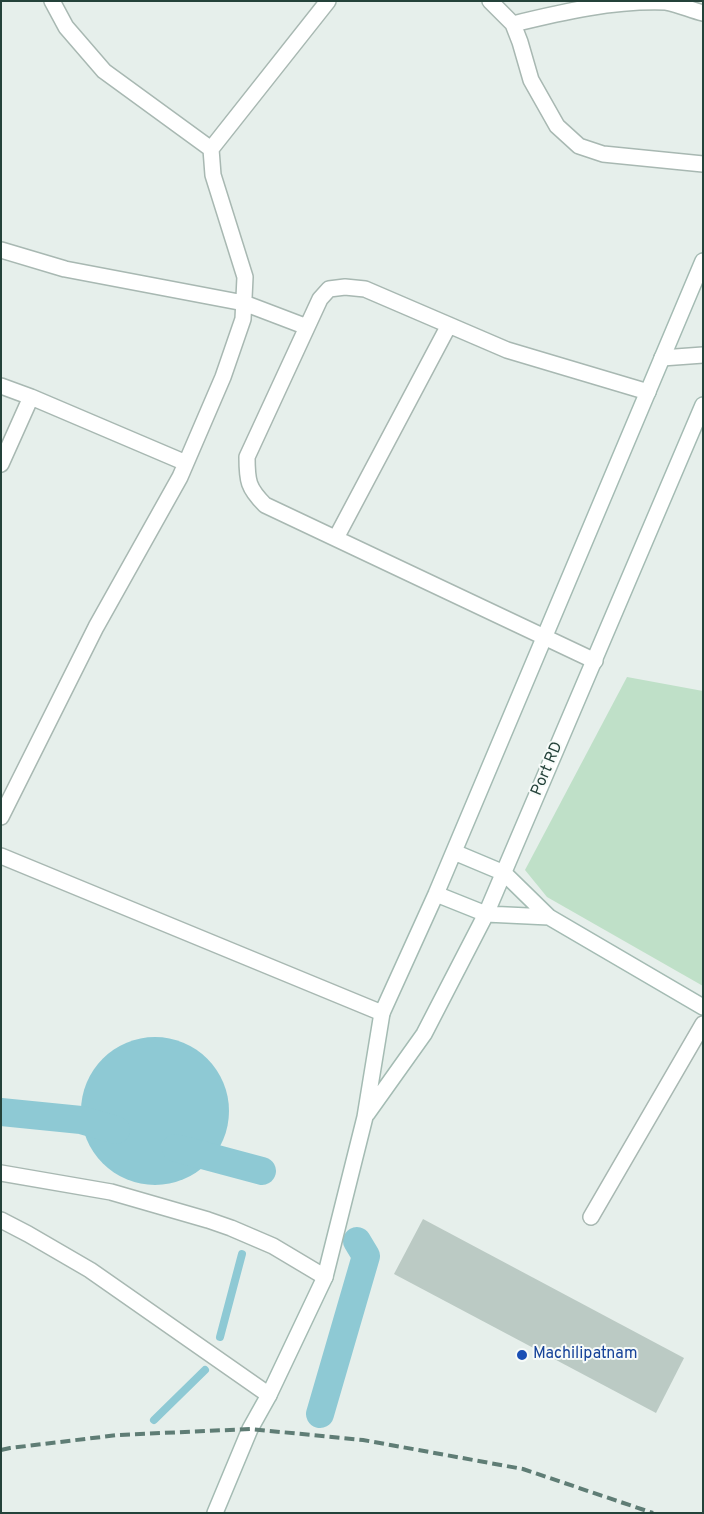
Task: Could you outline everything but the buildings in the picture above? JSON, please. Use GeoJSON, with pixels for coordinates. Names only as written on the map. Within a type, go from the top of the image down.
{"type":"FeatureCollection","features":[{"type":"Feature","properties":{"kind":"street"},"geometry":{"type":"LineString","coordinates":[[52,1],[66,27],[104,70],[211,148]]}},
{"type":"Feature","properties":{"kind":"street"},"geometry":{"type":"LineString","coordinates":[[1,817],[96,627],[180,477],[223,377],[243,319],[245,277],[213,176],[211,148],[328,1]]}},
{"type":"Feature","properties":{"kind":"street"},"geometry":{"type":"LineString","coordinates":[[490,1],[513,24],[531,80],[557,126],[579,146],[603,154],[703,164]]}},
{"type":"Feature","properties":{"kind":"street"},"geometry":{"type":"LineString","coordinates":[[513,24],[578,8],[625,2],[667,2],[703,13]]}},
{"type":"Feature","properties":{"kind":"street"},"geometry":{"type":"LineString","coordinates":[[1,250],[65,269],[244,303],[307,327]]}},
{"type":"Feature","properties":{"kind":"street"},"geometry":{"type":"LineString","coordinates":[[215,1513],[250,1428],[269,1394],[325,1277],[365,1117],[382,1013],[454,852],[703,262]]}},
{"type":"Feature","properties":{"kind":"street"},"geometry":{"type":"LineString","coordinates":[[595,661],[265,505],[254,494],[247,477],[248,457],[320,299],[329,290],[345,287],[365,289],[507,350],[648,392]]}},
{"type":"Feature","properties":{"kind":"street"},"geometry":{"type":"LineString","coordinates":[[336,538],[449,325]]}},
{"type":"Feature","properties":{"kind":"street"},"geometry":{"type":"LineString","coordinates":[[662,358],[703,355]]}},
{"type":"Feature","properties":{"kind":"street"},"geometry":{"type":"LineString","coordinates":[[1,386],[186,463]]}},
{"type":"Feature","properties":{"kind":"street"},"geometry":{"type":"LineString","coordinates":[[1,464],[31,397]]}},
{"type":"Feature","properties":{"kind":"street","name":"Port RD"},"geometry":{"type":"LineString","coordinates":[[365,1117],[424,1034],[486,914],[703,405]]}},
{"type":"Feature","properties":{"kind":"street"},"geometry":{"type":"LineString","coordinates":[[454,852],[504,873],[549,918],[703,1007]]}},
{"type":"Feature","properties":{"kind":"street"},"geometry":{"type":"LineString","coordinates":[[1,856],[382,1013]]}},
{"type":"Feature","properties":{"kind":"street"},"geometry":{"type":"LineString","coordinates":[[436,894],[486,914],[549,918]]}},
{"type":"Feature","properties":{"kind":"street"},"geometry":{"type":"LineString","coordinates":[[591,1217],[703,1024]]}},
{"type":"Feature","properties":{"kind":"street"},"geometry":{"type":"LineString","coordinates":[[1,1174],[111,1192],[208,1220],[273,1246],[325,1277]]}},
{"type":"Feature","properties":{"kind":"street"},"geometry":{"type":"LineString","coordinates":[[1,1220],[90,1270],[269,1394]]}},
{"type":"Feature","properties":{"kind":"green space"},"geometry":{"type":"Polygon","coordinates":[[[627,677],[703,691],[703,986],[547,897],[525,870],[627,677]]]}},
{"type":"Feature","properties":{"kind":"water"},"geometry":{"type":"Polygon","coordinates":[[[155,1037],[183,1043],[207,1059],[223,1083],[229,1111],[223,1139],[207,1163],[183,1179],[155,1185],[127,1179],[103,1163],[87,1139],[81,1111],[87,1083],[103,1059],[127,1043],[155,1037]]]}},
{"type":"Feature","properties":{"kind":"waterway"},"geometry":{"type":"LineString","coordinates":[[1,1112],[81,1120],[116,1130]]}},
{"type":"Feature","properties":{"kind":"waterway"},"geometry":{"type":"LineString","coordinates":[[176,1148],[262,1171]]}},
{"type":"Feature","properties":{"kind":"waterway"},"geometry":{"type":"LineString","coordinates":[[320,1414],[366,1256],[357,1241]]}},
{"type":"Feature","properties":{"kind":"waterway"},"geometry":{"type":"LineString","coordinates":[[220,1337],[242,1254]]}},
{"type":"Feature","properties":{"kind":"waterway"},"geometry":{"type":"LineString","coordinates":[[154,1420],[205,1370]]}},
{"type":"Feature","properties":{"kind":"railway"},"geometry":{"type":"LineString","coordinates":[[1,1450],[118,1435],[250,1429],[363,1440],[523,1469],[653,1513]]}},
{"type":"Feature","properties":{"kind":"place","name":"Machilipatnam"},"geometry":{"type":"Point","coordinates":[522,1355]}}]}
